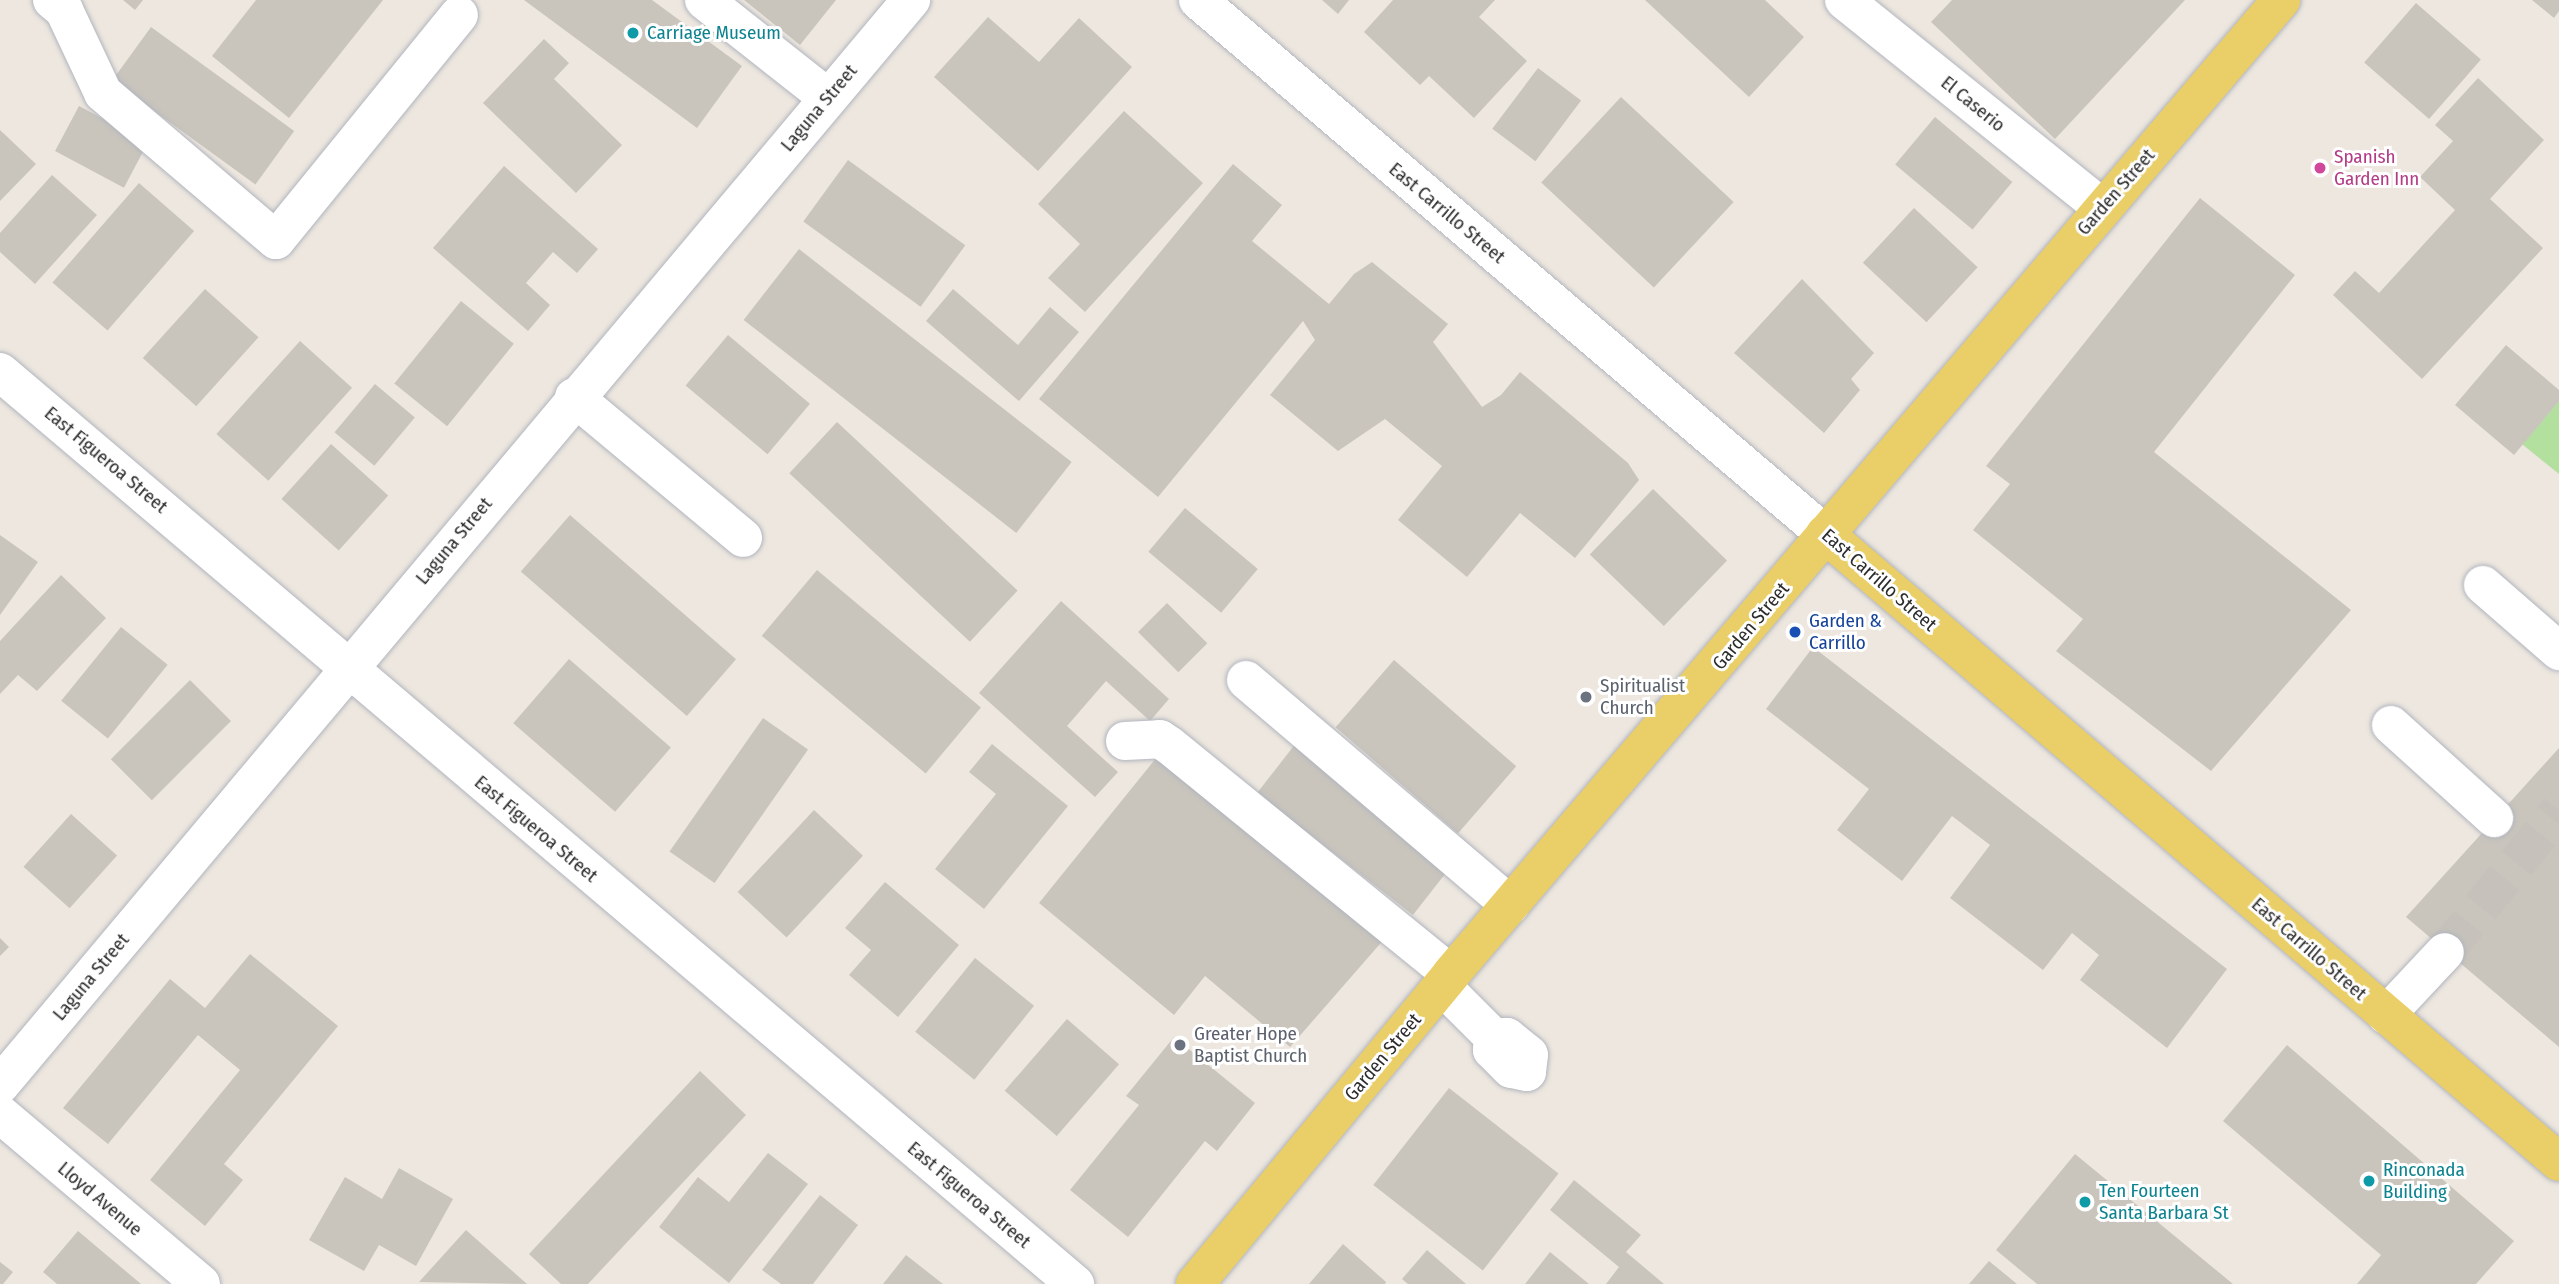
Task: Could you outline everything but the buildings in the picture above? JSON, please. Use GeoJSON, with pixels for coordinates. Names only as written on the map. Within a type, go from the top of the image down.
{"type":"FeatureCollection","features":[{"type":"Feature","properties":{"kind":"main road","name":"Garden Street"},"geometry":{"type":"LineString","coordinates":[[1195,1284],[1510,905],[1770,605],[1825,534],[2281,0]]}},
{"type":"Feature","properties":{"kind":"main road","name":"East Carrillo Street"},"geometry":{"type":"LineString","coordinates":[[1825,534],[2559,1161]]}},
{"type":"Feature","properties":{"kind":"street"},"geometry":{"type":"LineString","coordinates":[[52,0],[64,10],[103,93],[276,240],[459,15]]}},
{"type":"Feature","properties":{"kind":"street"},"geometry":{"type":"LineString","coordinates":[[704,0],[828,98]]}},
{"type":"Feature","properties":{"kind":"street","name":"Laguna Street"},"geometry":{"type":"LineString","coordinates":[[0,1086],[574,397],[911,0]]}},
{"type":"Feature","properties":{"kind":"street","name":"East Carrillo Street"},"geometry":{"type":"LineString","coordinates":[[1198,0],[1825,534]]}},
{"type":"Feature","properties":{"kind":"street","name":"El Caserio"},"geometry":{"type":"LineString","coordinates":[[1844,0],[2103,208]]}},
{"type":"Feature","properties":{"kind":"street","name":"East Figueroa Street"},"geometry":{"type":"LineString","coordinates":[[0,372],[309,632],[346,669],[1075,1284]]}},
{"type":"Feature","properties":{"kind":"street"},"geometry":{"type":"LineString","coordinates":[[574,397],[743,538]]}},
{"type":"Feature","properties":{"kind":"street"},"geometry":{"type":"LineString","coordinates":[[2483,585],[2559,651]]}},
{"type":"Feature","properties":{"kind":"street"},"geometry":{"type":"LineString","coordinates":[[1246,680],[1510,905]]}},
{"type":"Feature","properties":{"kind":"street"},"geometry":{"type":"LineString","coordinates":[[2390,725],[2494,818]]}},
{"type":"Feature","properties":{"kind":"street"},"geometry":{"type":"LineString","coordinates":[[1125,741],[1160,739],[1169,745],[1447,980],[1493,1037]]}},
{"type":"Feature","properties":{"kind":"street"},"geometry":{"type":"LineString","coordinates":[[2386,1015],[2445,952]]}},
{"type":"Feature","properties":{"kind":"street","name":"Lloyd Avenue"},"geometry":{"type":"LineString","coordinates":[[0,1114],[201,1284]]}},
{"type":"Feature","properties":{"kind":"green space"},"geometry":{"type":"Polygon","coordinates":[[[2559,391],[2559,474],[2518,441],[2559,391]]]}},
{"type":"Feature","properties":{"kind":"tunnel"},"geometry":{"type":"LineString","coordinates":[[2445,952],[2559,810]]}},
{"type":"Feature","properties":{"kind":"place","name":"Carriage Museum"},"geometry":{"type":"Point","coordinates":[633,33]}},
{"type":"Feature","properties":{"kind":"place","name":"Spanish Garden Inn"},"geometry":{"type":"Point","coordinates":[2320,168]}},
{"type":"Feature","properties":{"kind":"place","name":"Garden & Carrillo"},"geometry":{"type":"Point","coordinates":[1795,632]}},
{"type":"Feature","properties":{"kind":"place","name":"Spiritualist Church"},"geometry":{"type":"Point","coordinates":[1586,697]}},
{"type":"Feature","properties":{"kind":"place","name":"Greater Hope Baptist Church"},"geometry":{"type":"Point","coordinates":[1180,1045]}},
{"type":"Feature","properties":{"kind":"place","name":"Rinconada Building"},"geometry":{"type":"Point","coordinates":[2369,1181]}},
{"type":"Feature","properties":{"kind":"place","name":"Ten Fourteen Santa Barbara St"},"geometry":{"type":"Point","coordinates":[2085,1202]}}]}
